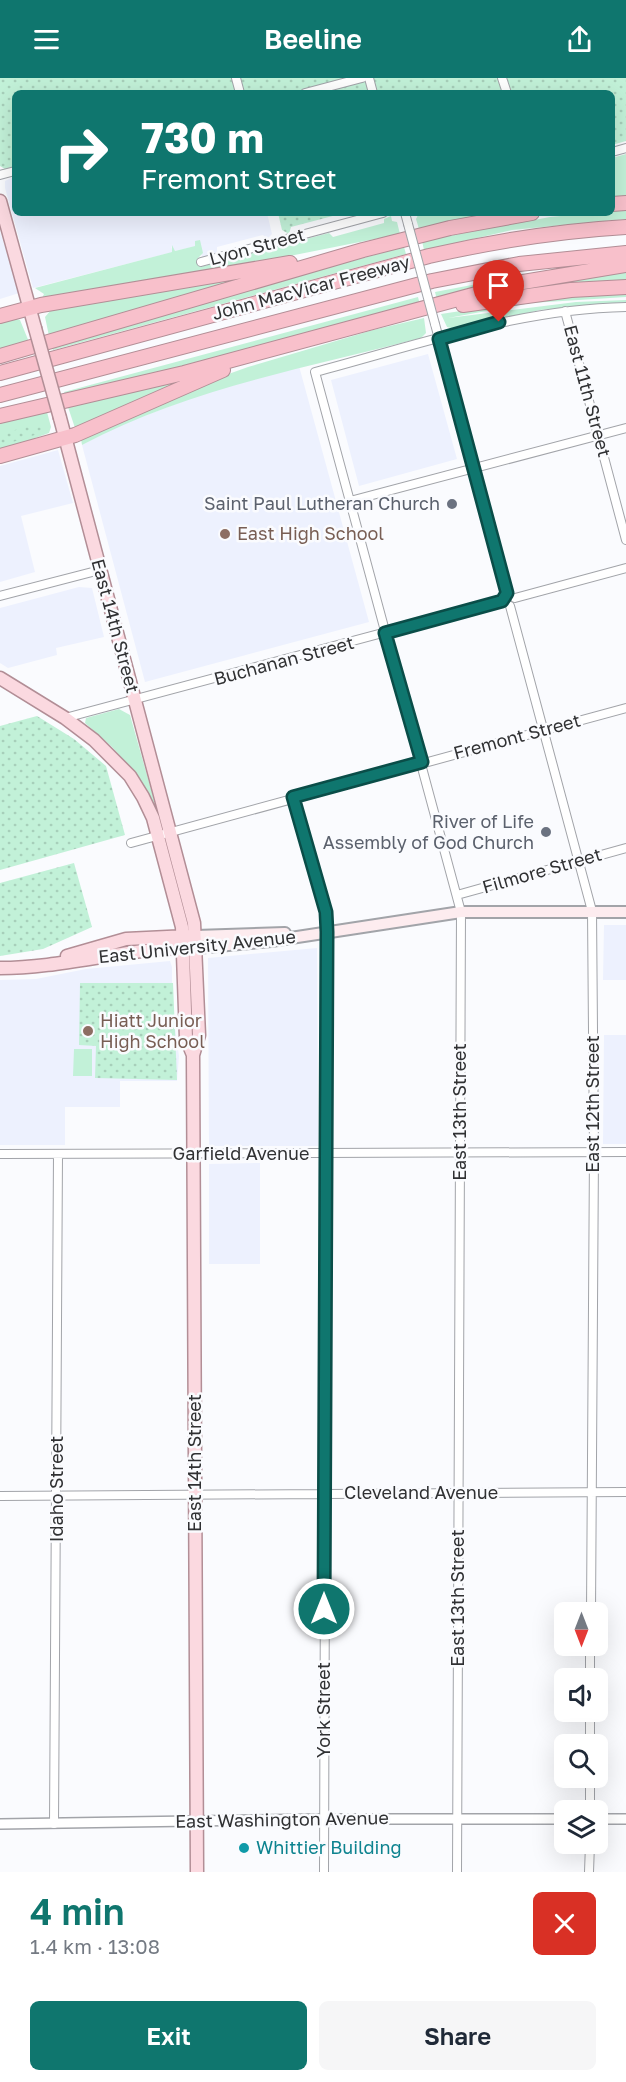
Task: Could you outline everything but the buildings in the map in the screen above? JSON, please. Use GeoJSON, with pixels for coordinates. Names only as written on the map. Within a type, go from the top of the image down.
{"type":"FeatureCollection","features":[{"type":"Feature","properties":{"kind":"highway"},"geometry":{"type":"LineString","coordinates":[[0,356],[363,250],[450,228],[516,216]]}},
{"type":"Feature","properties":{"kind":"highway","name":"John MacVicar Freeway"},"geometry":{"type":"LineString","coordinates":[[0,373],[429,256],[497,240],[560,231],[626,226]]}},
{"type":"Feature","properties":{"kind":"highway"},"geometry":{"type":"LineString","coordinates":[[0,316],[30,308],[363,250]]}},
{"type":"Feature","properties":{"kind":"highway","name":"John MacVicar Freeway"},"geometry":{"type":"LineString","coordinates":[[0,395],[432,281],[519,264],[626,253]]}},
{"type":"Feature","properties":{"kind":"highway"},"geometry":{"type":"LineString","coordinates":[[0,416],[105,393],[544,277],[626,265]]}},
{"type":"Feature","properties":{"kind":"highway"},"geometry":{"type":"LineString","coordinates":[[372,321],[531,295],[626,287]]}},
{"type":"Feature","properties":{"kind":"highway"},"geometry":{"type":"LineString","coordinates":[[0,456],[66,438],[205,377],[304,340]]}},
{"type":"Feature","properties":{"kind":"main road","name":"East 14th Street"},"geometry":{"type":"LineString","coordinates":[[0,201],[136,701],[164,834],[182,942],[186,1038],[193,1055]]}},
{"type":"Feature","properties":{"kind":"main road"},"geometry":{"type":"LineString","coordinates":[[0,678],[65,718],[113,758],[130,776],[164,834]]}},
{"type":"Feature","properties":{"kind":"main road","name":"East 14th Street"},"geometry":{"type":"LineString","coordinates":[[164,834],[196,942],[199,1035],[193,1055],[197,1872]]}},
{"type":"Feature","properties":{"kind":"main road","name":"East University Avenue"},"geometry":{"type":"LineString","coordinates":[[0,968],[31,966],[126,939],[196,942],[327,932],[461,912],[626,912]]}},
{"type":"Feature","properties":{"kind":"street"},"geometry":{"type":"LineString","coordinates":[[316,90],[362,78]]}},
{"type":"Feature","properties":{"kind":"street","name":"Lyon Street"},"geometry":{"type":"LineString","coordinates":[[201,262],[372,216]]}},
{"type":"Feature","properties":{"kind":"street"},"geometry":{"type":"LineString","coordinates":[[406,216],[507,593],[515,598]]}},
{"type":"Feature","properties":{"kind":"street"},"geometry":{"type":"LineString","coordinates":[[439,339],[499,322],[566,311],[626,307]]}},
{"type":"Feature","properties":{"kind":"street","name":"East 11th Street"},"geometry":{"type":"LineString","coordinates":[[566,311],[626,540]]}},
{"type":"Feature","properties":{"kind":"street","name":"East 13th Street"},"geometry":{"type":"LineString","coordinates":[[439,339],[315,372],[461,912],[457,1872]]}},
{"type":"Feature","properties":{"kind":"street"},"geometry":{"type":"LineString","coordinates":[[350,501],[626,428]]}},
{"type":"Feature","properties":{"kind":"street"},"geometry":{"type":"LineString","coordinates":[[507,593],[502,601],[510,606],[515,598],[626,568]]}},
{"type":"Feature","properties":{"kind":"street"},"geometry":{"type":"LineString","coordinates":[[0,596],[100,570]]}},
{"type":"Feature","properties":{"kind":"street","name":"Buchanan Street"},"geometry":{"type":"LineString","coordinates":[[65,718],[136,701],[502,601]]}},
{"type":"Feature","properties":{"kind":"street","name":"East 12th Street"},"geometry":{"type":"LineString","coordinates":[[510,606],[592,911],[594,1152],[591,1602]]}},
{"type":"Feature","properties":{"kind":"street","name":"Fremont Street"},"geometry":{"type":"LineString","coordinates":[[131,843],[626,708]]}},
{"type":"Feature","properties":{"kind":"street","name":"York Street"},"geometry":{"type":"LineString","coordinates":[[293,797],[326,912],[327,932],[324,1872]]}},
{"type":"Feature","properties":{"kind":"street","name":"Filmore Street"},"geometry":{"type":"LineString","coordinates":[[458,895],[626,848]]}},
{"type":"Feature","properties":{"kind":"street","name":"Garfield Avenue"},"geometry":{"type":"LineString","coordinates":[[0,1154],[626,1152]]}},
{"type":"Feature","properties":{"kind":"street","name":"Idaho Street"},"geometry":{"type":"LineString","coordinates":[[54,1824],[58,1496],[58,1154]]}},
{"type":"Feature","properties":{"kind":"street","name":"Cleveland Avenue"},"geometry":{"type":"LineString","coordinates":[[0,1496],[626,1492]]}},
{"type":"Feature","properties":{"kind":"street","name":"East Washington Avenue"},"geometry":{"type":"LineString","coordinates":[[0,1824],[323,1819],[554,1819]]}},
{"type":"Feature","properties":{"kind":"street"},"geometry":{"type":"LineString","coordinates":[[608,1819],[626,1819]]}},
{"type":"Feature","properties":{"kind":"street"},"geometry":{"type":"LineString","coordinates":[[589,1872],[590,1854]]}},
{"type":"Feature","properties":{"kind":"shaded area"},"geometry":{"type":"Polygon","coordinates":[[[12,178],[12,213],[5,188],[5,181],[12,178]]]}},
{"type":"Feature","properties":{"kind":"shaded area"},"geometry":{"type":"Polygon","coordinates":[[[13,216],[268,216],[272,234],[267,239],[263,235],[217,247],[217,253],[202,257],[199,240],[196,246],[175,251],[171,246],[173,252],[33,288],[13,216]]]}},
{"type":"Feature","properties":{"kind":"shaded area"},"geometry":{"type":"Polygon","coordinates":[[[0,231],[19,293],[0,299],[0,231]]]}},
{"type":"Feature","properties":{"kind":"shaded area","name":"East High School"},"geometry":{"type":"Polygon","coordinates":[[[428,354],[457,459],[359,486],[331,380],[428,354]]]}},
{"type":"Feature","properties":{"kind":"shaded area","name":"East High School"},"geometry":{"type":"Polygon","coordinates":[[[299,366],[369,622],[145,682],[82,445],[118,426],[210,391],[299,366]]]}},
{"type":"Feature","properties":{"kind":"shaded area"},"geometry":{"type":"Polygon","coordinates":[[[58,450],[73,503],[21,516],[35,572],[0,582],[0,466],[58,450]]]}},
{"type":"Feature","properties":{"kind":"shaded area"},"geometry":{"type":"Polygon","coordinates":[[[79,587],[92,588],[104,637],[56,648],[57,655],[8,668],[0,663],[0,608],[79,587]]]}},
{"type":"Feature","properties":{"kind":"shaded area"},"geometry":{"type":"Polygon","coordinates":[[[604,925],[626,925],[626,980],[603,980],[604,925]]]}},
{"type":"Feature","properties":{"kind":"shaded area"},"geometry":{"type":"Polygon","coordinates":[[[317,948],[318,1146],[209,1146],[208,958],[317,948]]]}},
{"type":"Feature","properties":{"kind":"shaded area","name":"Hiatt Junior High School"},"geometry":{"type":"Polygon","coordinates":[[[170,961],[172,1006],[179,1056],[177,1081],[120,1081],[120,1107],[65,1107],[65,1145],[0,1145],[0,980],[36,979],[86,969],[170,961]]]}},
{"type":"Feature","properties":{"kind":"shaded area"},"geometry":{"type":"Polygon","coordinates":[[[604,1035],[626,1035],[626,1144],[603,1144],[604,1035]]]}},
{"type":"Feature","properties":{"kind":"shaded area"},"geometry":{"type":"Polygon","coordinates":[[[260,1163],[260,1264],[209,1264],[209,1164],[260,1163]]]}},
{"type":"Feature","properties":{"kind":"green space"},"geometry":{"type":"Polygon","coordinates":[[[0,78],[626,78],[626,141],[615,144],[615,90],[12,90],[12,167],[5,169],[0,166],[0,78]]]}},
{"type":"Feature","properties":{"kind":"green space"},"geometry":{"type":"Polygon","coordinates":[[[626,154],[626,197],[615,199],[615,157],[626,154]]]}},
{"type":"Feature","properties":{"kind":"green space"},"geometry":{"type":"Polygon","coordinates":[[[626,210],[626,219],[512,230],[424,250],[422,241],[550,217],[615,216],[615,211],[626,210]]]}},
{"type":"Feature","properties":{"kind":"green space"},"geometry":{"type":"Polygon","coordinates":[[[279,216],[333,216],[291,227],[289,234],[282,230],[279,216]]]}},
{"type":"Feature","properties":{"kind":"green space"},"geometry":{"type":"Polygon","coordinates":[[[391,216],[392,221],[397,222],[400,234],[159,282],[45,299],[42,298],[44,294],[35,288],[172,252],[172,245],[175,251],[195,246],[195,241],[200,240],[203,253],[197,259],[200,267],[329,233],[333,237],[384,223],[384,219],[391,216]]]}},
{"type":"Feature","properties":{"kind":"green space"},"geometry":{"type":"Polygon","coordinates":[[[418,216],[484,216],[419,229],[416,219],[418,216]]]}},
{"type":"Feature","properties":{"kind":"green space"},"geometry":{"type":"Polygon","coordinates":[[[404,247],[406,254],[53,350],[51,345],[184,306],[404,247]]]}},
{"type":"Feature","properties":{"kind":"green space"},"geometry":{"type":"Polygon","coordinates":[[[562,268],[437,300],[435,292],[562,268]]]}},
{"type":"Feature","properties":{"kind":"green space"},"geometry":{"type":"Polygon","coordinates":[[[626,270],[626,282],[501,294],[626,270]]]}},
{"type":"Feature","properties":{"kind":"green space"},"geometry":{"type":"Polygon","coordinates":[[[260,275],[49,336],[45,317],[51,310],[260,275]]]}},
{"type":"Feature","properties":{"kind":"green space"},"geometry":{"type":"Polygon","coordinates":[[[626,292],[626,297],[531,303],[448,318],[576,302],[626,300],[626,302],[540,310],[458,330],[447,327],[441,314],[545,298],[626,292]]]}},
{"type":"Feature","properties":{"kind":"green space"},"geometry":{"type":"Polygon","coordinates":[[[418,297],[420,305],[66,398],[64,392],[418,297]]]}},
{"type":"Feature","properties":{"kind":"green space"},"geometry":{"type":"Polygon","coordinates":[[[12,318],[20,320],[29,342],[0,352],[0,321],[12,318]]]}},
{"type":"Feature","properties":{"kind":"green space"},"geometry":{"type":"Polygon","coordinates":[[[424,318],[426,333],[421,338],[205,394],[122,426],[82,445],[81,439],[212,380],[373,330],[424,318]]]}},
{"type":"Feature","properties":{"kind":"green space"},"geometry":{"type":"Polygon","coordinates":[[[200,374],[75,428],[68,407],[200,374]]]}},
{"type":"Feature","properties":{"kind":"green space"},"geometry":{"type":"Polygon","coordinates":[[[47,412],[51,427],[49,433],[35,438],[35,441],[0,451],[0,421],[47,412]]]}},
{"type":"Feature","properties":{"kind":"green space"},"geometry":{"type":"Polygon","coordinates":[[[41,423],[44,432],[0,446],[0,434],[41,423]]]}},
{"type":"Feature","properties":{"kind":"green space"},"geometry":{"type":"Polygon","coordinates":[[[119,709],[130,715],[156,807],[130,767],[85,723],[86,718],[119,709]]]}},
{"type":"Feature","properties":{"kind":"green space"},"geometry":{"type":"Polygon","coordinates":[[[37,716],[74,739],[106,766],[125,835],[0,870],[0,726],[37,716]]]}},
{"type":"Feature","properties":{"kind":"green space"},"geometry":{"type":"Polygon","coordinates":[[[74,863],[92,927],[43,949],[0,956],[0,883],[74,863]]]}},
{"type":"Feature","properties":{"kind":"green space"},"geometry":{"type":"Polygon","coordinates":[[[80,983],[173,983],[177,1080],[95,1078],[96,1046],[79,1045],[80,983]]]}},
{"type":"Feature","properties":{"kind":"green space"},"geometry":{"type":"Polygon","coordinates":[[[74,1049],[92,1049],[92,1076],[73,1076],[74,1049]]]}},
{"type":"Feature","properties":{"kind":"place","name":"Saint Paul Lutheran Church"},"geometry":{"type":"Point","coordinates":[452,504]}},
{"type":"Feature","properties":{"kind":"place","name":"East High School"},"geometry":{"type":"Point","coordinates":[225,534]}},
{"type":"Feature","properties":{"kind":"place","name":"River of Life Assembly of God Church"},"geometry":{"type":"Point","coordinates":[546,832]}},
{"type":"Feature","properties":{"kind":"place","name":"Hiatt Junior High School"},"geometry":{"type":"Point","coordinates":[88,1031]}},
{"type":"Feature","properties":{"kind":"place","name":"Whittier Building"},"geometry":{"type":"Point","coordinates":[244,1848]}},
{"type":"Feature","properties":{"kind":"route"},"geometry":{"type":"LineString","coordinates":[[324,1609],[327,932],[326,912],[293,797],[422,762],[385,633],[502,601],[507,593],[439,339],[499,322]]}}]}
